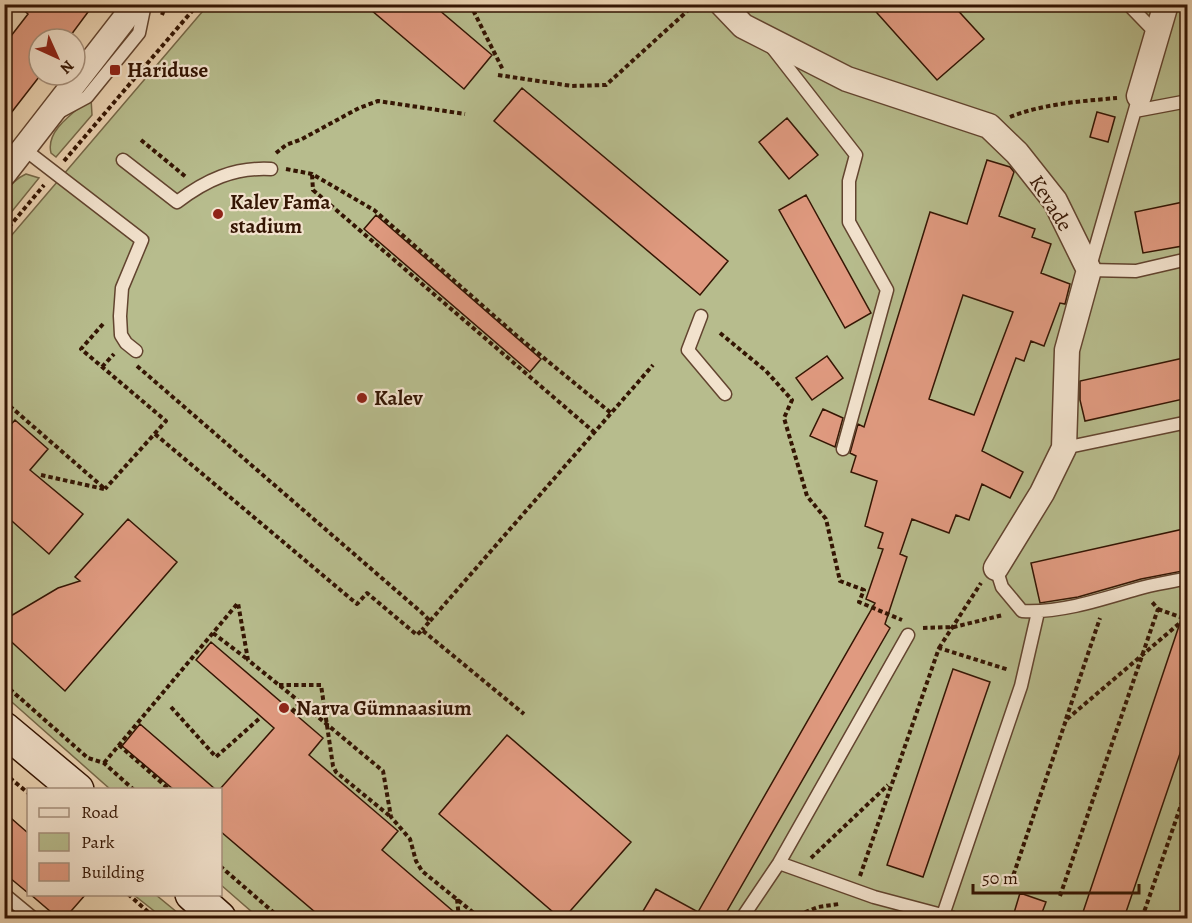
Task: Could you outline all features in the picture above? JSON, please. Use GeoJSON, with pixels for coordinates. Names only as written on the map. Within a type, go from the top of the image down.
{"type":"FeatureCollection","features":[{"type":"Feature","properties":{"kind":"main road"},"geometry":{"type":"LineString","coordinates":[[4,729],[75,788]]}},
{"type":"Feature","properties":{"kind":"main road"},"geometry":{"type":"LineString","coordinates":[[194,896],[219,918]]}},
{"type":"Feature","properties":{"kind":"street"},"geometry":{"type":"LineString","coordinates":[[4,174],[136,4]]}},
{"type":"Feature","properties":{"kind":"street","name":"Kevade"},"geometry":{"type":"LineString","coordinates":[[722,4],[742,26],[847,78],[989,126],[1017,153],[1055,201],[1089,270]]}},
{"type":"Feature","properties":{"kind":"street"},"geometry":{"type":"LineString","coordinates":[[1137,104],[1166,4]]}},
{"type":"Feature","properties":{"kind":"street"},"geometry":{"type":"LineString","coordinates":[[996,568],[1042,493],[1064,448],[1067,350],[1089,270]]}},
{"type":"Feature","properties":{"kind":"lane"},"geometry":{"type":"LineString","coordinates":[[47,118],[87,97],[139,33],[145,4]]}},
{"type":"Feature","properties":{"kind":"lane"},"geometry":{"type":"LineString","coordinates":[[1128,4],[1157,34]]}},
{"type":"Feature","properties":{"kind":"lane"},"geometry":{"type":"LineString","coordinates":[[763,36],[856,155],[849,181],[849,222],[887,290],[843,449]]}},
{"type":"Feature","properties":{"kind":"lane"},"geometry":{"type":"LineString","coordinates":[[1188,101],[1137,104],[1089,270],[1136,271],[1188,260]]}},
{"type":"Feature","properties":{"kind":"lane"},"geometry":{"type":"LineString","coordinates":[[24,150],[142,240],[122,288],[121,304],[121,335],[126,343],[136,351]]}},
{"type":"Feature","properties":{"kind":"lane"},"geometry":{"type":"LineString","coordinates":[[123,160],[177,202],[193,190],[221,175],[250,169],[271,169]]}},
{"type":"Feature","properties":{"kind":"lane"},"geometry":{"type":"LineString","coordinates":[[701,316],[688,350],[725,394]]}},
{"type":"Feature","properties":{"kind":"lane"},"geometry":{"type":"LineString","coordinates":[[1064,448],[1188,422]]}},
{"type":"Feature","properties":{"kind":"lane"},"geometry":{"type":"LineString","coordinates":[[996,568],[1002,587],[1022,611],[1038,612],[1106,599],[1139,588],[1188,579]]}},
{"type":"Feature","properties":{"kind":"lane"},"geometry":{"type":"LineString","coordinates":[[779,864],[874,897],[948,917],[1024,675],[1038,612]]}},
{"type":"Feature","properties":{"kind":"lane"},"geometry":{"type":"LineString","coordinates":[[742,918],[779,864],[910,627]]}},
{"type":"Feature","properties":{"kind":"lane"},"geometry":{"type":"LineString","coordinates":[[4,894],[33,918]]}},
{"type":"Feature","properties":{"kind":"path"},"geometry":{"type":"LineString","coordinates":[[4,233],[198,4]]}},
{"type":"Feature","properties":{"kind":"path"},"geometry":{"type":"LineString","coordinates":[[470,4],[503,70]]}},
{"type":"Feature","properties":{"kind":"path"},"geometry":{"type":"LineString","coordinates":[[498,75],[573,86],[606,86],[695,4]]}},
{"type":"Feature","properties":{"kind":"path"},"geometry":{"type":"LineString","coordinates":[[268,154],[275,154],[286,145],[378,101],[465,114]]}},
{"type":"Feature","properties":{"kind":"path"},"geometry":{"type":"LineString","coordinates":[[989,126],[1021,112],[1082,101],[1137,104]]}},
{"type":"Feature","properties":{"kind":"path"},"geometry":{"type":"LineString","coordinates":[[141,140],[186,177],[193,174]]}},
{"type":"Feature","properties":{"kind":"path"},"geometry":{"type":"LineString","coordinates":[[271,169],[312,174],[374,210],[517,336],[611,413]]}},
{"type":"Feature","properties":{"kind":"path"},"geometry":{"type":"LineString","coordinates":[[312,174],[313,190],[594,432]]}},
{"type":"Feature","properties":{"kind":"path"},"geometry":{"type":"LineString","coordinates":[[105,489],[166,421],[81,349],[121,304]]}},
{"type":"Feature","properties":{"kind":"path"},"geometry":{"type":"LineString","coordinates":[[720,333],[766,371],[792,400],[784,418],[807,496],[826,519],[840,581],[864,590],[859,602],[910,627],[926,629],[954,627],[1022,611]]}},
{"type":"Feature","properties":{"kind":"path"},"geometry":{"type":"LineString","coordinates":[[102,367],[118,350]]}},
{"type":"Feature","properties":{"kind":"path"},"geometry":{"type":"LineString","coordinates":[[135,365],[430,621]]}},
{"type":"Feature","properties":{"kind":"path"},"geometry":{"type":"LineString","coordinates":[[155,434],[357,604],[367,593],[417,635],[653,365]]}},
{"type":"Feature","properties":{"kind":"path"},"geometry":{"type":"LineString","coordinates":[[4,401],[105,489]]}},
{"type":"Feature","properties":{"kind":"path"},"geometry":{"type":"LineString","coordinates":[[41,475],[105,489]]}},
{"type":"Feature","properties":{"kind":"path"},"geometry":{"type":"LineString","coordinates":[[855,890],[939,648],[983,580],[996,568]]}},
{"type":"Feature","properties":{"kind":"path"},"geometry":{"type":"LineString","coordinates":[[1139,588],[1158,609],[1186,618]]}},
{"type":"Feature","properties":{"kind":"path"},"geometry":{"type":"LineString","coordinates":[[1011,882],[1106,599]]}},
{"type":"Feature","properties":{"kind":"path"},"geometry":{"type":"LineString","coordinates":[[104,763],[237,603],[248,660]]}},
{"type":"Feature","properties":{"kind":"path"},"geometry":{"type":"LineString","coordinates":[[1060,896],[1158,609]]}},
{"type":"Feature","properties":{"kind":"path"},"geometry":{"type":"LineString","coordinates":[[1066,720],[1186,618]]}},
{"type":"Feature","properties":{"kind":"path"},"geometry":{"type":"LineString","coordinates":[[422,630],[524,714]]}},
{"type":"Feature","properties":{"kind":"path"},"geometry":{"type":"LineString","coordinates":[[213,633],[383,771],[392,818]]}},
{"type":"Feature","properties":{"kind":"path"},"geometry":{"type":"LineString","coordinates":[[939,648],[1024,675]]}},
{"type":"Feature","properties":{"kind":"path"},"geometry":{"type":"LineString","coordinates":[[4,684],[88,758],[104,763],[133,788]]}},
{"type":"Feature","properties":{"kind":"path"},"geometry":{"type":"LineString","coordinates":[[279,685],[321,684],[333,766],[336,772],[392,818],[410,839],[416,861],[422,871],[480,918]]}},
{"type":"Feature","properties":{"kind":"path"},"geometry":{"type":"LineString","coordinates":[[292,712],[300,702]]}},
{"type":"Feature","properties":{"kind":"path"},"geometry":{"type":"LineString","coordinates":[[171,707],[216,757],[261,717]]}},
{"type":"Feature","properties":{"kind":"path"},"geometry":{"type":"LineString","coordinates":[[119,745],[169,788]]}},
{"type":"Feature","properties":{"kind":"path"},"geometry":{"type":"LineString","coordinates":[[4,772],[27,792]]}},
{"type":"Feature","properties":{"kind":"path"},"geometry":{"type":"LineString","coordinates":[[798,872],[891,783]]}},
{"type":"Feature","properties":{"kind":"path"},"geometry":{"type":"LineString","coordinates":[[1142,918],[1188,785]]}},
{"type":"Feature","properties":{"kind":"path"},"geometry":{"type":"LineString","coordinates":[[222,868],[280,918]]}},
{"type":"Feature","properties":{"kind":"path"},"geometry":{"type":"LineString","coordinates":[[130,896],[155,918]]}},
{"type":"Feature","properties":{"kind":"path"},"geometry":{"type":"LineString","coordinates":[[791,918],[818,907],[874,897]]}},
{"type":"Feature","properties":{"kind":"path"},"geometry":{"type":"LineString","coordinates":[[457,899],[459,918]]}},
{"type":"Feature","properties":{"kind":"green space"},"geometry":{"type":"Polygon","coordinates":[[[208,5],[1187,5],[1187,918],[259,918],[222,886],[222,788],[109,788],[5,696],[5,243],[208,5]]]}},
{"type":"Feature","properties":{"kind":"green space"},"geometry":{"type":"Polygon","coordinates":[[[91,98],[92,115],[56,157],[51,153],[52,137],[70,115],[91,98]]]}},
{"type":"Feature","properties":{"kind":"green space"},"geometry":{"type":"Polygon","coordinates":[[[26,174],[39,178],[5,220],[5,199],[9,187],[26,174]]]}},
{"type":"Feature","properties":{"kind":"green space"},"geometry":{"type":"Polygon","coordinates":[[[135,896],[157,896],[184,918],[163,918],[135,896]]]}},
{"type":"Feature","properties":{"kind":"building"},"geometry":{"type":"Polygon","coordinates":[[[17,4],[94,4],[77,27],[27,27],[27,87],[31,87],[4,122],[4,45],[28,14],[17,4]]]}},
{"type":"Feature","properties":{"kind":"building"},"geometry":{"type":"Polygon","coordinates":[[[364,4],[432,4],[492,55],[464,89],[364,4]]]}},
{"type":"Feature","properties":{"kind":"building"},"geometry":{"type":"Polygon","coordinates":[[[869,4],[952,4],[984,39],[937,80],[869,4]]]}},
{"type":"Feature","properties":{"kind":"building"},"geometry":{"type":"Polygon","coordinates":[[[522,88],[728,261],[700,295],[494,121],[522,88]]]}},
{"type":"Feature","properties":{"kind":"building"},"geometry":{"type":"Polygon","coordinates":[[[1097,112],[1115,117],[1108,142],[1090,137],[1097,112]]]}},
{"type":"Feature","properties":{"kind":"building"},"geometry":{"type":"Polygon","coordinates":[[[787,118],[818,155],[789,179],[759,142],[787,118]]]}},
{"type":"Feature","properties":{"kind":"building"},"geometry":{"type":"Polygon","coordinates":[[[987,160],[1010,167],[1014,172],[999,216],[1035,229],[1032,237],[1051,244],[1041,273],[1070,284],[1065,304],[1060,303],[1044,346],[1031,341],[1024,361],[1016,358],[982,451],[1023,472],[1010,498],[982,484],[969,520],[956,515],[949,533],[912,519],[900,554],[907,557],[885,624],[890,628],[723,918],[639,918],[656,889],[698,912],[875,603],[866,599],[883,549],[878,548],[883,533],[865,526],[877,481],[851,472],[856,456],[850,453],[858,424],[864,427],[930,212],[967,224],[987,160]],[[963,295],[929,399],[974,415],[1013,312],[963,295]]]}},
{"type":"Feature","properties":{"kind":"building"},"geometry":{"type":"Polygon","coordinates":[[[806,195],[871,313],[845,328],[779,210],[806,195]]]}},
{"type":"Feature","properties":{"kind":"building"},"geometry":{"type":"Polygon","coordinates":[[[1188,201],[1188,245],[1143,253],[1135,212],[1188,201]]]}},
{"type":"Feature","properties":{"kind":"building"},"geometry":{"type":"Polygon","coordinates":[[[376,215],[541,359],[530,372],[364,229],[376,215]]]}},
{"type":"Feature","properties":{"kind":"building"},"geometry":{"type":"Polygon","coordinates":[[[827,356],[843,378],[812,400],[796,378],[827,356]]]}},
{"type":"Feature","properties":{"kind":"building"},"geometry":{"type":"Polygon","coordinates":[[[1188,357],[1188,398],[1085,421],[1080,400],[1080,381],[1188,357]]]}},
{"type":"Feature","properties":{"kind":"building"},"geometry":{"type":"Polygon","coordinates":[[[823,409],[843,418],[835,447],[810,436],[823,409]]]}},
{"type":"Feature","properties":{"kind":"building"},"geometry":{"type":"Polygon","coordinates":[[[15,420],[48,449],[30,470],[83,514],[49,554],[4,514],[4,432],[15,420]]]}},
{"type":"Feature","properties":{"kind":"building"},"geometry":{"type":"Polygon","coordinates":[[[128,519],[177,562],[65,691],[4,635],[4,620],[58,588],[80,581],[75,577],[128,519]]]}},
{"type":"Feature","properties":{"kind":"building"},"geometry":{"type":"Polygon","coordinates":[[[1188,528],[1188,570],[1141,579],[1078,597],[1040,603],[1031,563],[1188,528]]]}},
{"type":"Feature","properties":{"kind":"building"},"geometry":{"type":"Polygon","coordinates":[[[1184,611],[1188,612],[1188,730],[1124,918],[1081,918],[1184,611]]]}},
{"type":"Feature","properties":{"kind":"building"},"geometry":{"type":"Polygon","coordinates":[[[211,642],[323,738],[309,755],[398,831],[382,850],[461,918],[322,918],[222,833],[221,788],[274,728],[196,660],[211,642]]]}},
{"type":"Feature","properties":{"kind":"building"},"geometry":{"type":"Polygon","coordinates":[[[953,669],[990,682],[923,877],[887,865],[953,669]]]}},
{"type":"Feature","properties":{"kind":"building"},"geometry":{"type":"Polygon","coordinates":[[[140,724],[214,788],[172,788],[122,746],[140,724]]]}},
{"type":"Feature","properties":{"kind":"building"},"geometry":{"type":"Polygon","coordinates":[[[507,735],[631,842],[564,918],[560,918],[439,814],[507,735]]]}},
{"type":"Feature","properties":{"kind":"building"},"geometry":{"type":"Polygon","coordinates":[[[4,812],[27,832],[27,892],[4,873],[4,812]]]}},
{"type":"Feature","properties":{"kind":"building"},"geometry":{"type":"Polygon","coordinates":[[[1020,893],[1046,902],[1040,918],[1014,913],[1020,893]]]}},
{"type":"Feature","properties":{"kind":"building"},"geometry":{"type":"Polygon","coordinates":[[[32,896],[84,896],[65,918],[58,918],[32,896]]]}},
{"type":"Feature","properties":{"kind":"place","name":"Hariduse"},"geometry":{"type":"Point","coordinates":[115,70]}},
{"type":"Feature","properties":{"kind":"place","name":"Kalev Fama stadium"},"geometry":{"type":"Point","coordinates":[218,214]}},
{"type":"Feature","properties":{"kind":"place","name":"Kalev"},"geometry":{"type":"Point","coordinates":[362,398]}},
{"type":"Feature","properties":{"kind":"place","name":"Narva Gümnaasium"},"geometry":{"type":"Point","coordinates":[284,708]}}]}
